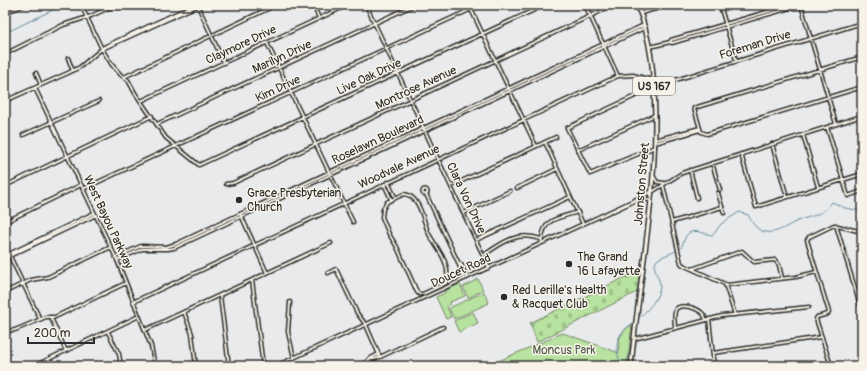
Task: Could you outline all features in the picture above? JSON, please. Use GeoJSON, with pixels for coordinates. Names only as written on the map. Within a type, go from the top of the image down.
{"type":"FeatureCollection","features":[{"type":"Feature","properties":{"kind":"main road","name":"Johnston Street"},"geometry":{"type":"LineString","coordinates":[[631,366],[654,177],[655,143],[654,81],[650,48],[638,5]]}},
{"type":"Feature","properties":{"kind":"street"},"geometry":{"type":"LineString","coordinates":[[5,13],[24,5]]}},
{"type":"Feature","properties":{"kind":"street"},"geometry":{"type":"LineString","coordinates":[[81,5],[102,49],[112,65],[128,80],[166,138],[176,146]]}},
{"type":"Feature","properties":{"kind":"street"},"geometry":{"type":"LineString","coordinates":[[5,54],[63,25],[115,5]]}},
{"type":"Feature","properties":{"kind":"street"},"geometry":{"type":"LineString","coordinates":[[5,101],[73,71],[102,49],[194,5]]}},
{"type":"Feature","properties":{"kind":"street"},"geometry":{"type":"LineString","coordinates":[[102,49],[198,5],[224,63]]}},
{"type":"Feature","properties":{"kind":"street"},"geometry":{"type":"LineString","coordinates":[[124,77],[276,5]]}},
{"type":"Feature","properties":{"kind":"street"},"geometry":{"type":"LineString","coordinates":[[313,5],[320,18]]}},
{"type":"Feature","properties":{"kind":"street","name":"Claymore Drive"},"geometry":{"type":"LineString","coordinates":[[141,102],[348,5]]}},
{"type":"Feature","properties":{"kind":"street","name":"Clara Von Drive"},"geometry":{"type":"LineString","coordinates":[[366,5],[489,268]]}},
{"type":"Feature","properties":{"kind":"street","name":"Marilyn Drive"},"geometry":{"type":"LineString","coordinates":[[157,124],[414,5]]}},
{"type":"Feature","properties":{"kind":"street"},"geometry":{"type":"LineString","coordinates":[[469,5],[536,146]]}},
{"type":"Feature","properties":{"kind":"street","name":"Kim Drive"},"geometry":{"type":"LineString","coordinates":[[83,189],[480,5]]}},
{"type":"Feature","properties":{"kind":"street","name":"Live Oak Drive"},"geometry":{"type":"LineString","coordinates":[[176,146],[197,165],[200,165],[545,5]]}},
{"type":"Feature","properties":{"kind":"street"},"geometry":{"type":"LineString","coordinates":[[585,5],[618,76]]}},
{"type":"Feature","properties":{"kind":"street","name":"Montrose Avenue"},"geometry":{"type":"LineString","coordinates":[[226,184],[233,183],[614,5]]}},
{"type":"Feature","properties":{"kind":"street"},"geometry":{"type":"LineString","coordinates":[[641,13],[670,5]]}},
{"type":"Feature","properties":{"kind":"street"},"geometry":{"type":"LineString","coordinates":[[720,5],[736,60]]}},
{"type":"Feature","properties":{"kind":"street"},"geometry":{"type":"LineString","coordinates":[[781,9],[790,5]]}},
{"type":"Feature","properties":{"kind":"street"},"geometry":{"type":"LineString","coordinates":[[650,48],[670,42],[671,40],[800,5],[836,124]]}},
{"type":"Feature","properties":{"kind":"street","name":"Foreman Drive"},"geometry":{"type":"LineString","coordinates":[[654,81],[669,82],[736,60],[862,23]]}},
{"type":"Feature","properties":{"kind":"street","name":"Roselawn Boulevard"},"geometry":{"type":"LineString","coordinates":[[116,259],[138,249],[177,245],[645,26]]}},
{"type":"Feature","properties":{"kind":"street"},"geometry":{"type":"LineString","coordinates":[[267,43],[353,222]]}},
{"type":"Feature","properties":{"kind":"street"},"geometry":{"type":"LineString","coordinates":[[862,57],[694,108],[700,129],[704,134],[862,87]]}},
{"type":"Feature","properties":{"kind":"street"},"geometry":{"type":"LineString","coordinates":[[68,58],[73,71]]}},
{"type":"Feature","properties":{"kind":"street"},"geometry":{"type":"LineString","coordinates":[[36,73],[41,85]]}},
{"type":"Feature","properties":{"kind":"street","name":"Woodvale Avenue"},"geometry":{"type":"LineString","coordinates":[[133,302],[618,76],[633,75],[654,81]]}},
{"type":"Feature","properties":{"kind":"street","name":"West Bayou Parkway"},"geometry":{"type":"LineString","coordinates":[[35,88],[111,247],[153,351],[155,366]]}},
{"type":"Feature","properties":{"kind":"street"},"geometry":{"type":"LineString","coordinates":[[654,89],[650,89],[567,128],[590,174],[655,143],[700,129]]}},
{"type":"Feature","properties":{"kind":"street"},"geometry":{"type":"LineString","coordinates":[[23,135],[99,101]]}},
{"type":"Feature","properties":{"kind":"street"},"geometry":{"type":"LineString","coordinates":[[578,150],[655,114]]}},
{"type":"Feature","properties":{"kind":"street"},"geometry":{"type":"LineString","coordinates":[[5,186],[152,116]]}},
{"type":"Feature","properties":{"kind":"street","name":"Doucet Road"},"geometry":{"type":"LineString","coordinates":[[276,366],[597,218],[652,191],[678,175],[862,116]]}},
{"type":"Feature","properties":{"kind":"street"},"geometry":{"type":"LineString","coordinates":[[827,127],[848,196],[862,191]]}},
{"type":"Feature","properties":{"kind":"street"},"geometry":{"type":"LineString","coordinates":[[803,135],[818,188]]}},
{"type":"Feature","properties":{"kind":"street"},"geometry":{"type":"LineString","coordinates":[[451,186],[556,137]]}},
{"type":"Feature","properties":{"kind":"street"},"geometry":{"type":"LineString","coordinates":[[545,142],[583,224]]}},
{"type":"Feature","properties":{"kind":"street"},"geometry":{"type":"LineString","coordinates":[[772,144],[787,197]]}},
{"type":"Feature","properties":{"kind":"street"},"geometry":{"type":"LineString","coordinates":[[741,154],[756,207],[862,174]]}},
{"type":"Feature","properties":{"kind":"street"},"geometry":{"type":"LineString","coordinates":[[712,163],[720,190]]}},
{"type":"Feature","properties":{"kind":"street"},"geometry":{"type":"LineString","coordinates":[[517,188],[557,169]]}},
{"type":"Feature","properties":{"kind":"street"},"geometry":{"type":"LineString","coordinates":[[690,170],[697,198]]}},
{"type":"Feature","properties":{"kind":"street"},"geometry":{"type":"LineString","coordinates":[[654,177],[658,183],[664,184],[682,264],[725,284],[801,276],[816,272]]}},
{"type":"Feature","properties":{"kind":"street"},"geometry":{"type":"LineString","coordinates":[[388,182],[395,197]]}},
{"type":"Feature","properties":{"kind":"street"},"geometry":{"type":"LineString","coordinates":[[384,184],[391,199]]}},
{"type":"Feature","properties":{"kind":"street"},"geometry":{"type":"LineString","coordinates":[[5,222],[81,185]]}},
{"type":"Feature","properties":{"kind":"street"},"geometry":{"type":"LineString","coordinates":[[464,213],[510,191]]}},
{"type":"Feature","properties":{"kind":"street"},"geometry":{"type":"LineString","coordinates":[[718,193],[724,213]]}},
{"type":"Feature","properties":{"kind":"street"},"geometry":{"type":"LineString","coordinates":[[446,283],[423,294],[419,294],[417,292],[398,247],[383,219],[385,205],[391,199],[406,194],[418,205],[425,220],[429,234],[439,249],[446,264],[446,283],[448,287]]}},
{"type":"Feature","properties":{"kind":"street"},"geometry":{"type":"LineString","coordinates":[[426,194],[458,262],[464,279]]}},
{"type":"Feature","properties":{"kind":"street"},"geometry":{"type":"LineString","coordinates":[[476,240],[570,197]]}},
{"type":"Feature","properties":{"kind":"street"},"geometry":{"type":"LineString","coordinates":[[597,218],[644,197],[651,202]]}},
{"type":"Feature","properties":{"kind":"street"},"geometry":{"type":"LineString","coordinates":[[672,222],[722,207]]}},
{"type":"Feature","properties":{"kind":"street"},"geometry":{"type":"LineString","coordinates":[[542,243],[541,239],[544,229],[552,220],[578,212]]}},
{"type":"Feature","properties":{"kind":"street"},"geometry":{"type":"LineString","coordinates":[[5,257],[95,214]]}},
{"type":"Feature","properties":{"kind":"street"},"geometry":{"type":"LineString","coordinates":[[241,215],[267,273]]}},
{"type":"Feature","properties":{"kind":"street"},"geometry":{"type":"LineString","coordinates":[[836,225],[860,305]]}},
{"type":"Feature","properties":{"kind":"street"},"geometry":{"type":"LineString","coordinates":[[831,366],[816,318],[827,315],[829,312],[807,240],[809,237],[836,225],[862,232]]}},
{"type":"Feature","properties":{"kind":"street"},"geometry":{"type":"LineString","coordinates":[[484,255],[504,242],[524,235],[541,239]]}},
{"type":"Feature","properties":{"kind":"street"},"geometry":{"type":"LineString","coordinates":[[145,330],[331,243]]}},
{"type":"Feature","properties":{"kind":"street"},"geometry":{"type":"LineString","coordinates":[[5,246],[40,319]]}},
{"type":"Feature","properties":{"kind":"street"},"geometry":{"type":"LineString","coordinates":[[5,292],[35,278],[48,277],[111,247]]}},
{"type":"Feature","properties":{"kind":"street"},"geometry":{"type":"LineString","coordinates":[[692,269],[742,251],[755,262],[775,260],[779,265],[782,278]]}},
{"type":"Feature","properties":{"kind":"street"},"geometry":{"type":"LineString","coordinates":[[458,262],[461,264],[467,278]]}},
{"type":"Feature","properties":{"kind":"street"},"geometry":{"type":"LineString","coordinates":[[328,273],[336,269],[357,313],[366,325],[379,356]]}},
{"type":"Feature","properties":{"kind":"street"},"geometry":{"type":"LineString","coordinates":[[252,280],[263,366]]}},
{"type":"Feature","properties":{"kind":"street"},"geometry":{"type":"LineString","coordinates":[[7,331],[15,330],[40,319],[55,317],[126,283]]}},
{"type":"Feature","properties":{"kind":"street"},"geometry":{"type":"LineString","coordinates":[[725,284],[735,315]]}},
{"type":"Feature","properties":{"kind":"street"},"geometry":{"type":"LineString","coordinates":[[220,295],[229,366]]}},
{"type":"Feature","properties":{"kind":"street"},"geometry":{"type":"LineString","coordinates":[[290,302],[288,332],[294,358]]}},
{"type":"Feature","properties":{"kind":"street"},"geometry":{"type":"LineString","coordinates":[[676,328],[675,312],[680,306],[698,310],[704,315],[706,320]]}},
{"type":"Feature","properties":{"kind":"street"},"geometry":{"type":"LineString","coordinates":[[634,339],[710,319],[809,307]]}},
{"type":"Feature","properties":{"kind":"street"},"geometry":{"type":"LineString","coordinates":[[184,312],[192,334],[196,366]]}},
{"type":"Feature","properties":{"kind":"street"},"geometry":{"type":"LineString","coordinates":[[34,366],[139,316]]}},
{"type":"Feature","properties":{"kind":"street"},"geometry":{"type":"LineString","coordinates":[[51,318],[66,351]]}},
{"type":"Feature","properties":{"kind":"street"},"geometry":{"type":"LineString","coordinates":[[710,319],[714,366]]}},
{"type":"Feature","properties":{"kind":"street"},"geometry":{"type":"LineString","coordinates":[[362,366],[366,362],[444,327]]}},
{"type":"Feature","properties":{"kind":"street"},"geometry":{"type":"LineString","coordinates":[[108,331],[119,354],[121,366]]}},
{"type":"Feature","properties":{"kind":"street"},"geometry":{"type":"LineString","coordinates":[[713,353],[822,337]]}},
{"type":"Feature","properties":{"kind":"green space"},"geometry":{"type":"Polygon","coordinates":[[[640,270],[637,292],[537,342],[530,323],[640,270]]]}},
{"type":"Feature","properties":{"kind":"green space"},"geometry":{"type":"Polygon","coordinates":[[[478,279],[483,290],[468,298],[463,287],[478,279]]]}},
{"type":"Feature","properties":{"kind":"green space"},"geometry":{"type":"Polygon","coordinates":[[[460,284],[465,296],[450,302],[451,304],[447,306],[451,317],[446,319],[436,297],[460,284]]]}},
{"type":"Feature","properties":{"kind":"green space"},"geometry":{"type":"Polygon","coordinates":[[[484,292],[489,303],[454,319],[449,308],[484,292]]]}},
{"type":"Feature","properties":{"kind":"green space"},"geometry":{"type":"Polygon","coordinates":[[[473,312],[478,323],[459,332],[454,321],[473,312]]]}},
{"type":"Feature","properties":{"kind":"green space","name":"Moncus Park"},"geometry":{"type":"Polygon","coordinates":[[[632,325],[627,366],[487,366],[563,333],[619,353],[619,340],[625,330],[632,325]]]}},
{"type":"Feature","properties":{"kind":"waterway"},"geometry":{"type":"LineString","coordinates":[[5,33],[63,5]]}},
{"type":"Feature","properties":{"kind":"waterway"},"geometry":{"type":"LineString","coordinates":[[638,318],[649,308],[660,289],[655,263],[661,257],[680,249],[685,238],[691,232],[694,231],[713,235],[721,224],[739,212],[748,215],[757,228],[762,231],[772,232],[818,214],[826,209],[832,202],[845,208],[862,211]]}},
{"type":"Feature","properties":{"kind":"waterway"},"geometry":{"type":"LineString","coordinates":[[621,366],[617,352],[618,340],[621,333],[634,322]]}},
{"type":"Feature","properties":{"kind":"place","name":"Grace Presbyterian Church"},"geometry":{"type":"Point","coordinates":[239,200]}},
{"type":"Feature","properties":{"kind":"place","name":"The Grand 16 Lafayette"},"geometry":{"type":"Point","coordinates":[569,264]}},
{"type":"Feature","properties":{"kind":"place","name":"Red Lerille's Health & Racquet Club"},"geometry":{"type":"Point","coordinates":[504,297]}}]}
